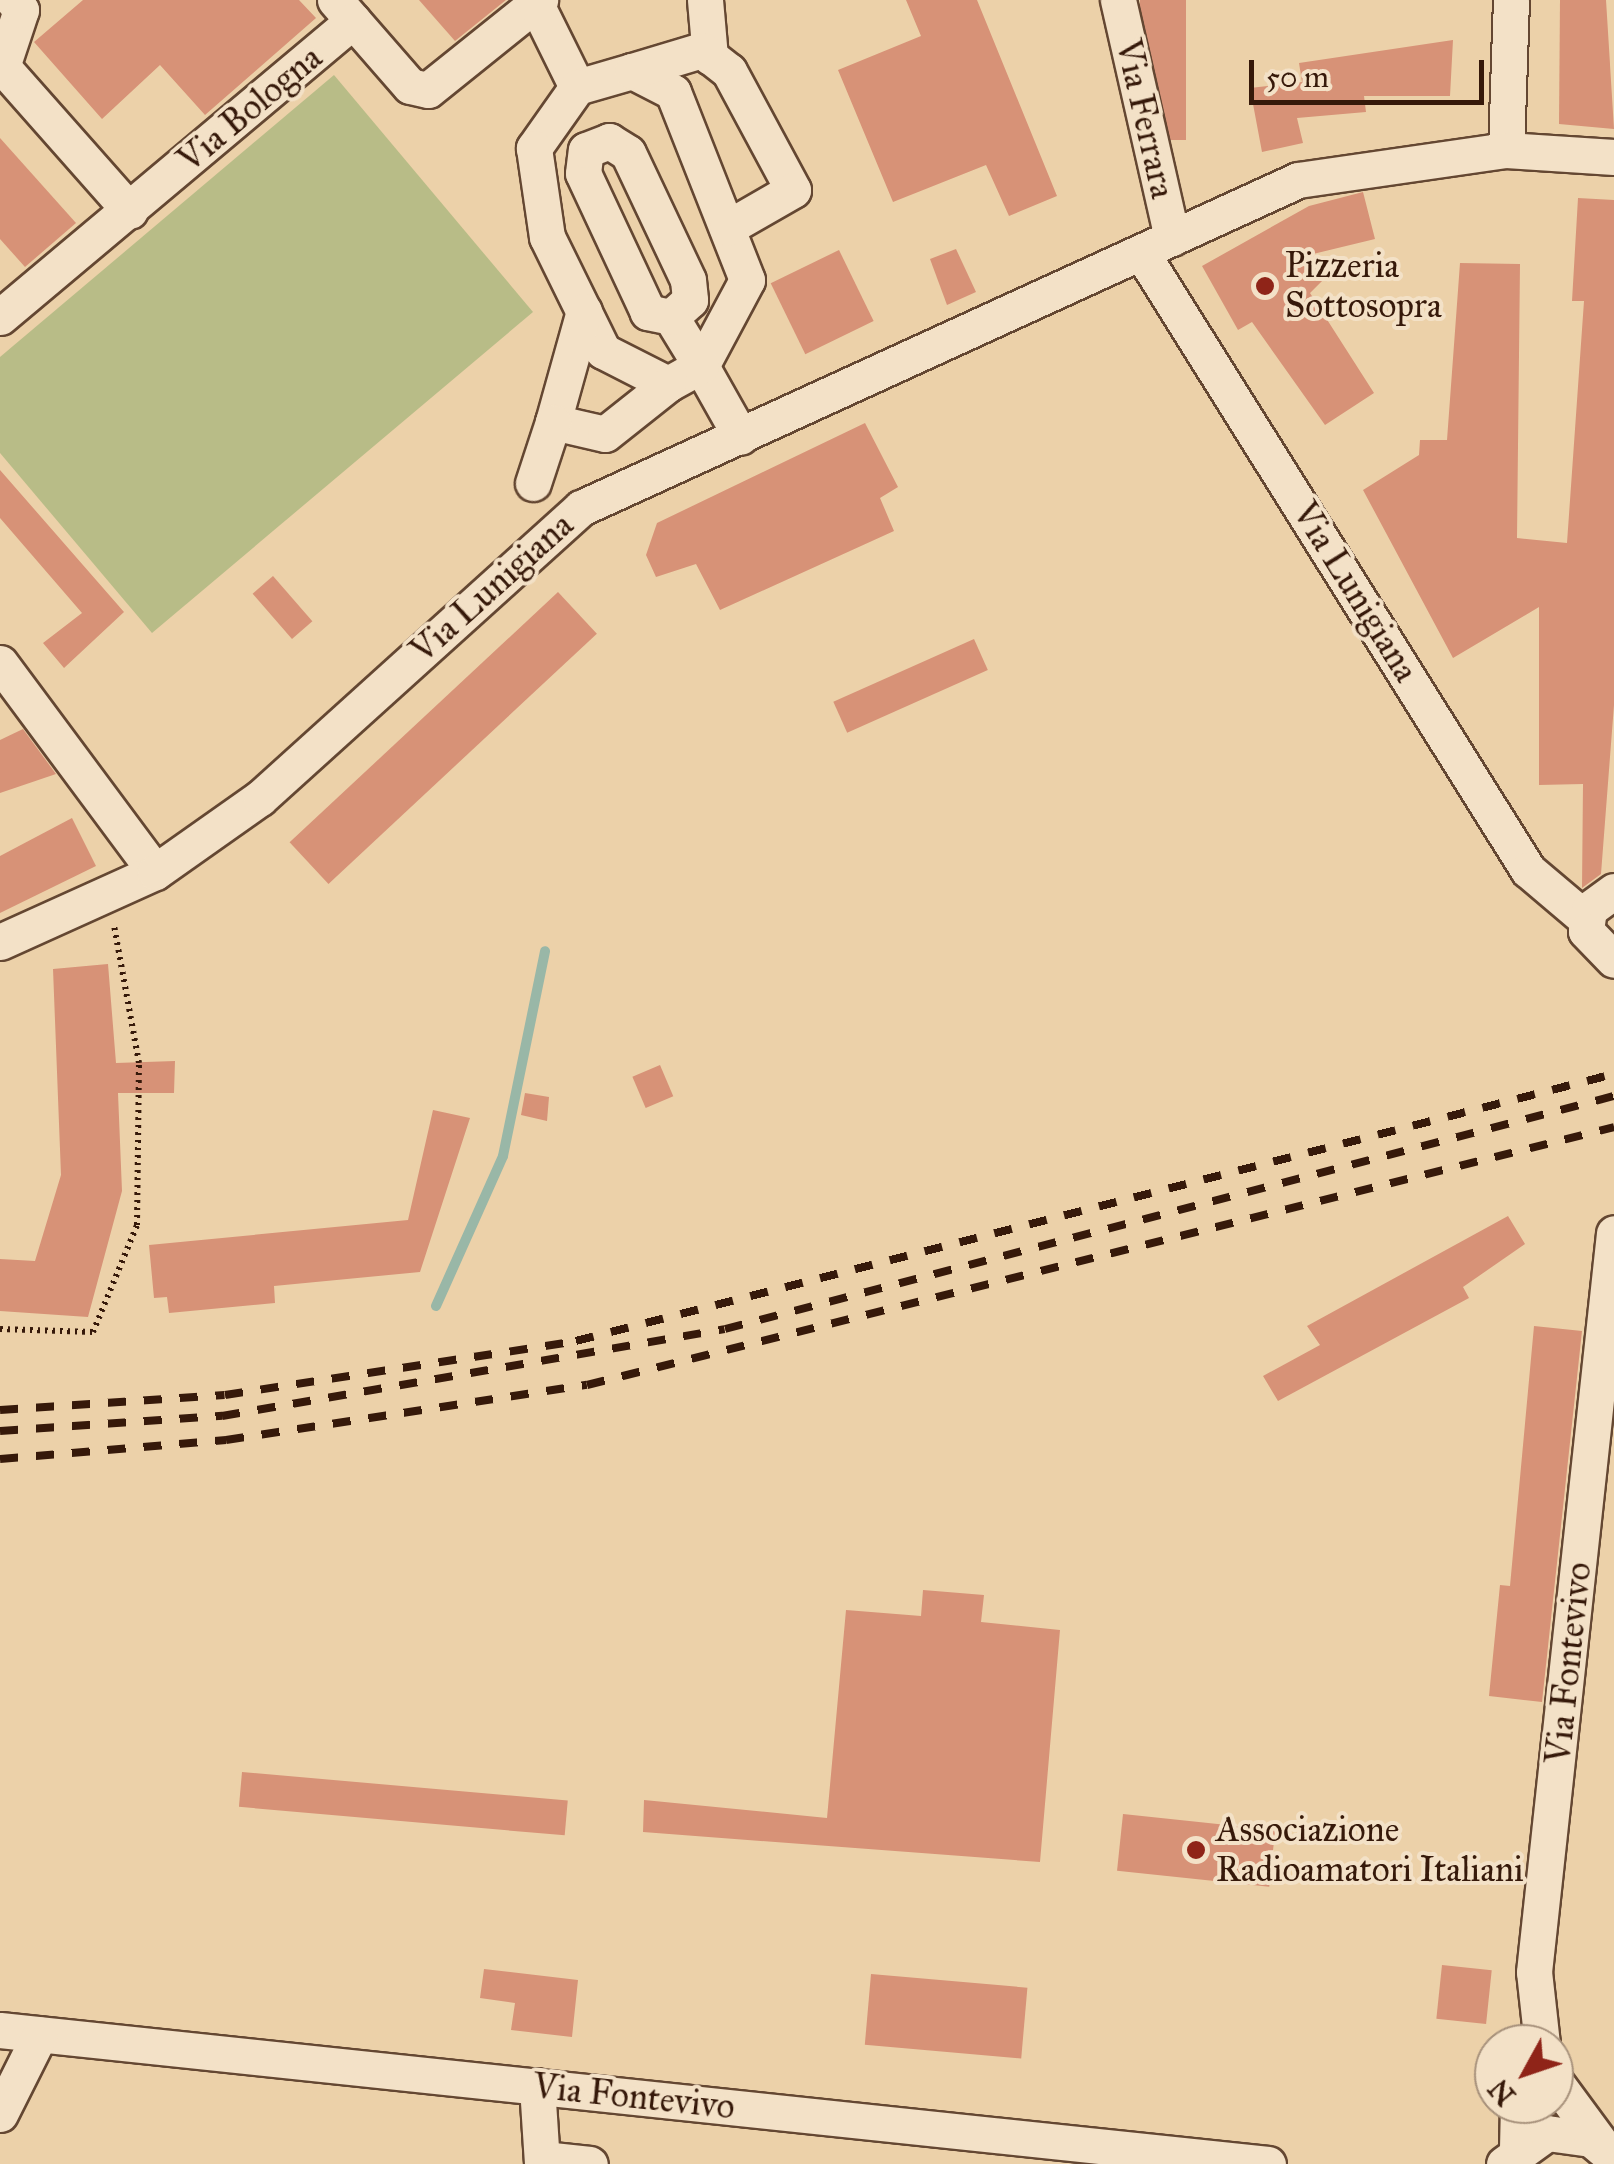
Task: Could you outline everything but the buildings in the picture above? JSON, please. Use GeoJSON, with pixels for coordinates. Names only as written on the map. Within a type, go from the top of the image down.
{"type":"FeatureCollection","features":[{"type":"Feature","properties":{"kind":"street"},"geometry":{"type":"LineString","coordinates":[[13,0],[21,10],[2,63],[130,211]]}},
{"type":"Feature","properties":{"kind":"street"},"geometry":{"type":"LineString","coordinates":[[705,0],[710,57]]}},
{"type":"Feature","properties":{"kind":"street","name":"Via Ferrara"},"geometry":{"type":"LineString","coordinates":[[1118,0],[1156,245]]}},
{"type":"Feature","properties":{"kind":"street"},"geometry":{"type":"LineString","coordinates":[[1506,150],[1511,0]]}},
{"type":"Feature","properties":{"kind":"street"},"geometry":{"type":"LineString","coordinates":[[538,2],[577,87],[594,142],[583,173],[648,312],[671,317],[741,437]]}},
{"type":"Feature","properties":{"kind":"street","name":"Via Bologna"},"geometry":{"type":"LineString","coordinates":[[2,311],[130,211],[344,10],[410,86],[428,90],[538,2]]}},
{"type":"Feature","properties":{"kind":"street"},"geometry":{"type":"LineString","coordinates":[[668,384],[604,350],[548,236],[534,148],[577,87],[702,50],[730,72],[792,190],[727,228]]}},
{"type":"Feature","properties":{"kind":"street"},"geometry":{"type":"LineString","coordinates":[[553,422],[605,434],[668,384],[702,366],[747,280],[673,92],[632,71]]}},
{"type":"Feature","properties":{"kind":"street"},"geometry":{"type":"LineString","coordinates":[[594,142],[628,153],[688,280],[690,300],[671,317]]}},
{"type":"Feature","properties":{"kind":"street","name":"Via Lunigiana"},"geometry":{"type":"LineString","coordinates":[[0,942],[155,872],[260,798],[581,508],[1298,180],[1506,150],[1614,157]]}},
{"type":"Feature","properties":{"kind":"street","name":"Via Lunigiana"},"geometry":{"type":"LineString","coordinates":[[1156,245],[1528,870],[1586,919]]}},
{"type":"Feature","properties":{"kind":"street"},"geometry":{"type":"LineString","coordinates":[[533,483],[584,312]]}},
{"type":"Feature","properties":{"kind":"street"},"geometry":{"type":"LineString","coordinates":[[5,686],[155,872]]}},
{"type":"Feature","properties":{"kind":"street"},"geometry":{"type":"LineString","coordinates":[[1614,890],[1586,919],[1590,943],[1614,960]]}},
{"type":"Feature","properties":{"kind":"street","name":"Via Fontevivo"},"geometry":{"type":"LineString","coordinates":[[1525,2024],[1534,1972],[1614,1233]]}},
{"type":"Feature","properties":{"kind":"street","name":"Via Fontevivo"},"geometry":{"type":"LineString","coordinates":[[1534,1972],[1540,2024]]}},
{"type":"Feature","properties":{"kind":"street","name":"Via Fontevivo"},"geometry":{"type":"LineString","coordinates":[[0,2030],[1268,2164]]}},
{"type":"Feature","properties":{"kind":"street"},"geometry":{"type":"LineString","coordinates":[[0,2114],[40,2034]]}},
{"type":"Feature","properties":{"kind":"street"},"geometry":{"type":"LineString","coordinates":[[537,2086],[542,2162],[590,2164]]}},
{"type":"Feature","properties":{"kind":"street"},"geometry":{"type":"LineString","coordinates":[[1574,2106],[1612,2155]]}},
{"type":"Feature","properties":{"kind":"street"},"geometry":{"type":"LineString","coordinates":[[1502,2158],[1512,2124]]}},
{"type":"Feature","properties":{"kind":"street"},"geometry":{"type":"LineString","coordinates":[[1502,2158],[1570,2132],[1612,2155]]}},
{"type":"Feature","properties":{"kind":"path"},"geometry":{"type":"LineString","coordinates":[[0,1328],[92,1332],[137,1225],[139,1062],[106,894]]}},
{"type":"Feature","properties":{"kind":"green space"},"geometry":{"type":"Polygon","coordinates":[[[334,75],[533,312],[152,633],[0,453],[0,357],[334,75]]]}},
{"type":"Feature","properties":{"kind":"waterway"},"geometry":{"type":"LineString","coordinates":[[436,1306],[503,1156],[545,951]]}},
{"type":"Feature","properties":{"kind":"railway"},"geometry":{"type":"LineString","coordinates":[[0,1410],[225,1395],[576,1341],[1614,1074]]}},
{"type":"Feature","properties":{"kind":"railway"},"geometry":{"type":"LineString","coordinates":[[0,1431],[222,1416],[725,1329],[1614,1096]]}},
{"type":"Feature","properties":{"kind":"railway"},"geometry":{"type":"LineString","coordinates":[[0,1459],[226,1440],[587,1385],[1614,1127]]}},
{"type":"Feature","properties":{"kind":"place","name":"Pizzeria Sottosopra"},"geometry":{"type":"Point","coordinates":[1265,286]}},
{"type":"Feature","properties":{"kind":"place","name":"Associazione Radioamatori Italiani"},"geometry":{"type":"Point","coordinates":[1196,1850]}}]}
